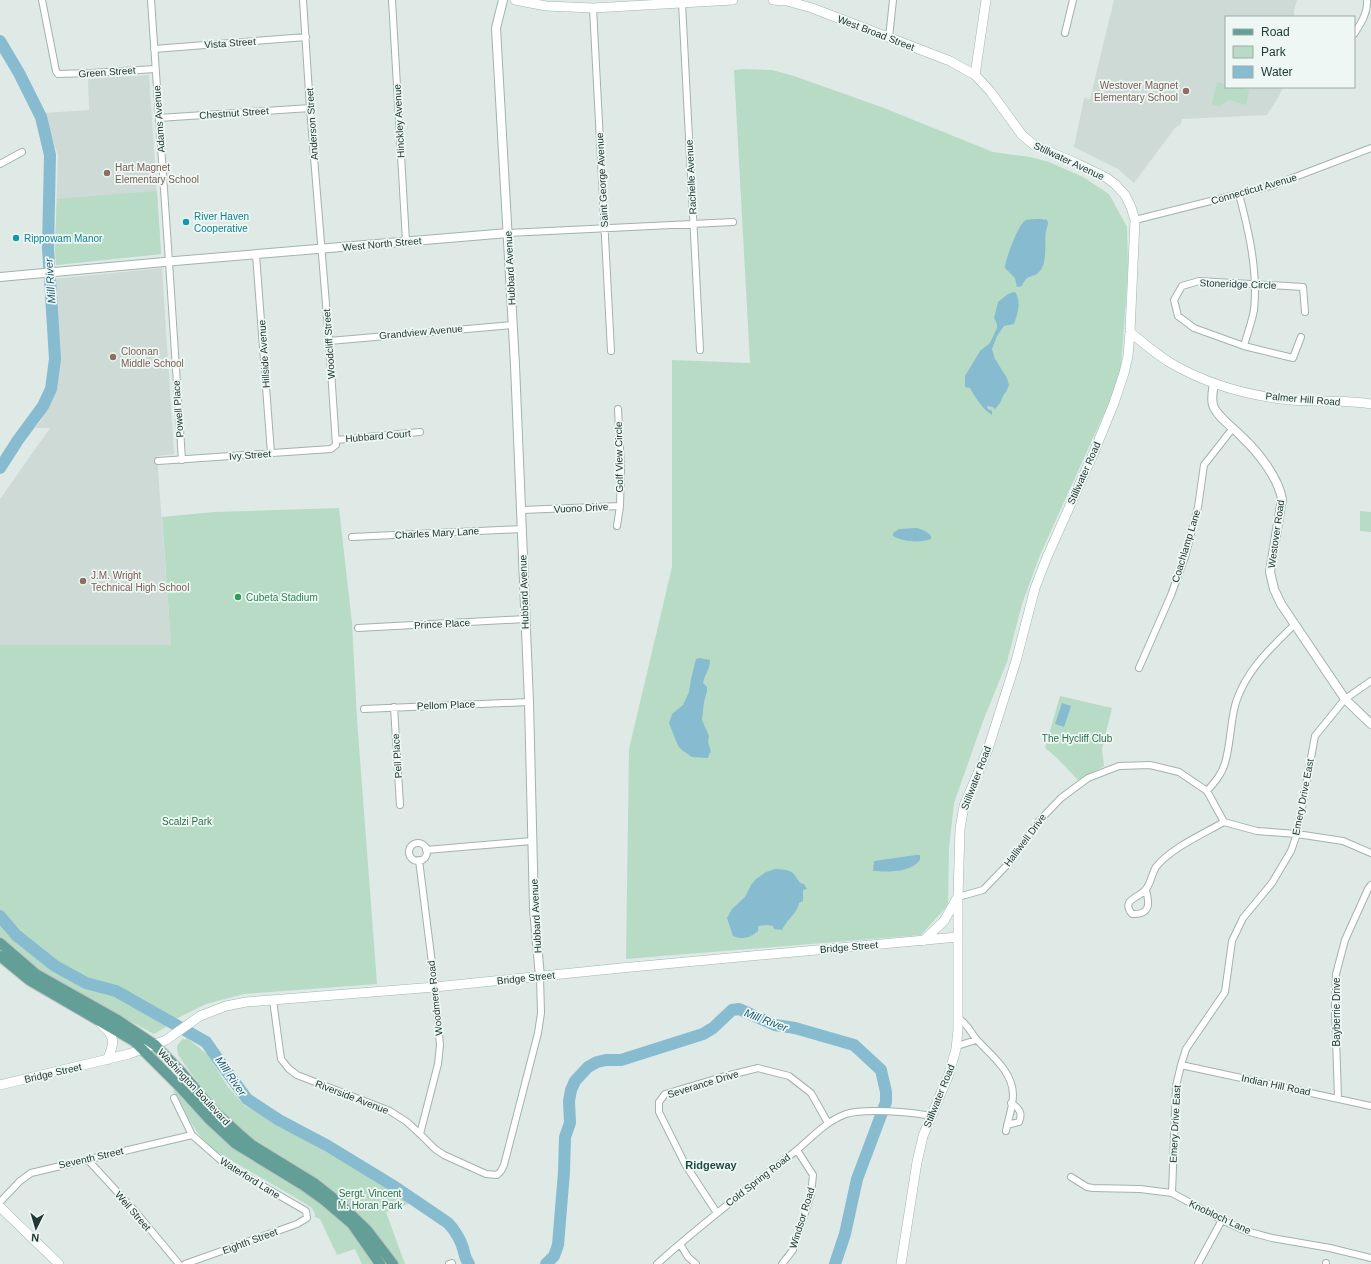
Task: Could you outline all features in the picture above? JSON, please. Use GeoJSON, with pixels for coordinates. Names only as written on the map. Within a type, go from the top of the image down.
{"type":"FeatureCollection","features":[{"type":"Feature","properties":{"kind":"main road"},"geometry":{"type":"LineString","coordinates":[[515,0],[546,6],[593,8],[670,2],[682,4],[733,0]]}},
{"type":"Feature","properties":{"kind":"main road","name":"West Broad Street"},"geometry":{"type":"LineString","coordinates":[[773,0],[800,4],[950,61],[975,75]]}},
{"type":"Feature","properties":{"kind":"main road"},"geometry":{"type":"LineString","coordinates":[[975,75],[986,0]]}},
{"type":"Feature","properties":{"kind":"main road","name":"Stillwater Avenue"},"geometry":{"type":"LineString","coordinates":[[975,75],[990,91],[1022,135],[1034,146],[1107,178],[1116,185],[1128,201],[1135,220],[1130,332]]}},
{"type":"Feature","properties":{"kind":"main road","name":"Palmer Hill Road"},"geometry":{"type":"LineString","coordinates":[[1130,332],[1170,362],[1203,380],[1241,391],[1277,398],[1371,404]]}},
{"type":"Feature","properties":{"kind":"main road","name":"Stillwater Road"},"geometry":{"type":"LineString","coordinates":[[901,1264],[917,1162],[924,1136],[949,1074],[957,1046],[958,897],[960,829],[964,806],[991,742],[1016,661],[1035,588],[1047,557],[1094,452],[1118,390],[1128,356],[1130,332]]}},
{"type":"Feature","properties":{"kind":"main road"},"geometry":{"type":"LineString","coordinates":[[923,940],[944,921],[958,897]]}},
{"type":"Feature","properties":{"kind":"main road","name":"Bridge Street"},"geometry":{"type":"LineString","coordinates":[[0,1085],[130,1054],[155,1045],[175,1035],[200,1016],[226,1006],[246,1002],[435,987],[958,937]]}},
{"type":"Feature","properties":{"kind":"main road","name":"Washington Boulevard"},"geometry":{"type":"LineString","coordinates":[[0,943],[36,974],[116,1019],[155,1045],[182,1073],[214,1111],[252,1145],[314,1183],[338,1202],[367,1230],[393,1264]]}},
{"type":"Feature","properties":{"kind":"main road","name":"Washington Boulevard"},"geometry":{"type":"LineString","coordinates":[[0,956],[29,980],[134,1041],[208,1118],[236,1144],[303,1185],[324,1200],[352,1224],[380,1264]]}},
{"type":"Feature","properties":{"kind":"main road"},"geometry":{"type":"LineString","coordinates":[[92,1016],[108,1030],[113,1038],[113,1045],[107,1060]]}},
{"type":"Feature","properties":{"kind":"main road"},"geometry":{"type":"LineString","coordinates":[[0,1206],[59,1264]]}},
{"type":"Feature","properties":{"kind":"street","name":"Green Street"},"geometry":{"type":"LineString","coordinates":[[42,0],[56,71],[58,74],[155,69]]}},
{"type":"Feature","properties":{"kind":"street","name":"Adams Avenue"},"geometry":{"type":"LineString","coordinates":[[151,0],[170,262]]}},
{"type":"Feature","properties":{"kind":"street","name":"Anderson Street"},"geometry":{"type":"LineString","coordinates":[[303,0],[310,108],[322,248]]}},
{"type":"Feature","properties":{"kind":"street","name":"Hinckley Avenue"},"geometry":{"type":"LineString","coordinates":[[392,0],[406,242]]}},
{"type":"Feature","properties":{"kind":"street","name":"Hubbard Avenue"},"geometry":{"type":"LineString","coordinates":[[494,1175],[499,1174],[504,1165],[538,1033],[541,1013],[540,976],[534,909],[522,510],[496,28],[503,0]]}},
{"type":"Feature","properties":{"kind":"street"},"geometry":{"type":"LineString","coordinates":[[889,38],[893,0]]}},
{"type":"Feature","properties":{"kind":"street"},"geometry":{"type":"LineString","coordinates":[[1065,34],[1073,0]]}},
{"type":"Feature","properties":{"kind":"street"},"geometry":{"type":"LineString","coordinates":[[1355,32],[1362,22],[1368,8],[1367,0]]}},
{"type":"Feature","properties":{"kind":"street","name":"Rachelle Avenue"},"geometry":{"type":"LineString","coordinates":[[682,4],[700,350]]}},
{"type":"Feature","properties":{"kind":"street","name":"Saint George Avenue"},"geometry":{"type":"LineString","coordinates":[[593,8],[611,351]]}},
{"type":"Feature","properties":{"kind":"street","name":"Vista Street"},"geometry":{"type":"LineString","coordinates":[[154,49],[306,37]]}},
{"type":"Feature","properties":{"kind":"street","name":"Chestnut Street"},"geometry":{"type":"LineString","coordinates":[[159,118],[310,108]]}},
{"type":"Feature","properties":{"kind":"street","name":"Connecticut Avenue"},"geometry":{"type":"LineString","coordinates":[[1135,220],[1240,194],[1296,177],[1371,148]]}},
{"type":"Feature","properties":{"kind":"street"},"geometry":{"type":"LineString","coordinates":[[0,164],[22,152]]}},
{"type":"Feature","properties":{"kind":"street"},"geometry":{"type":"LineString","coordinates":[[1240,194],[1252,248],[1254,284],[1254,311],[1244,346]]}},
{"type":"Feature","properties":{"kind":"street","name":"West North Street"},"geometry":{"type":"LineString","coordinates":[[0,277],[508,233],[733,222]]}},
{"type":"Feature","properties":{"kind":"street","name":"Woodcliff Street"},"geometry":{"type":"LineString","coordinates":[[322,248],[336,440]]}},
{"type":"Feature","properties":{"kind":"street","name":"Hillside Avenue"},"geometry":{"type":"LineString","coordinates":[[256,255],[271,453]]}},
{"type":"Feature","properties":{"kind":"street","name":"Powell Place"},"geometry":{"type":"LineString","coordinates":[[170,262],[182,460]]}},
{"type":"Feature","properties":{"kind":"street","name":"Stoneridge Circle"},"geometry":{"type":"LineString","coordinates":[[1301,337],[1293,358],[1244,346],[1194,328],[1178,316],[1174,300],[1182,286],[1199,281],[1303,287],[1305,312]]}},
{"type":"Feature","properties":{"kind":"street","name":"Grandview Avenue"},"geometry":{"type":"LineString","coordinates":[[329,341],[513,325]]}},
{"type":"Feature","properties":{"kind":"street","name":"Westover Road"},"geometry":{"type":"LineString","coordinates":[[1214,383],[1213,405],[1222,417],[1244,438],[1267,466],[1280,488],[1282,499],[1270,572],[1274,589],[1281,604],[1345,699],[1371,724]]}},
{"type":"Feature","properties":{"kind":"street","name":"Golf View Circle"},"geometry":{"type":"LineString","coordinates":[[618,409],[621,468],[620,506]]}},
{"type":"Feature","properties":{"kind":"street","name":"Coachlamp Lane"},"geometry":{"type":"LineString","coordinates":[[1139,668],[1171,595],[1184,557],[1198,507],[1204,465],[1233,428]]}},
{"type":"Feature","properties":{"kind":"street","name":"Hubbard Court"},"geometry":{"type":"LineString","coordinates":[[336,440],[420,432]]}},
{"type":"Feature","properties":{"kind":"street","name":"Ivy Street"},"geometry":{"type":"LineString","coordinates":[[158,461],[331,449],[335,447],[336,440]]}},
{"type":"Feature","properties":{"kind":"street","name":"Vuono Drive"},"geometry":{"type":"LineString","coordinates":[[522,510],[620,506],[617,526]]}},
{"type":"Feature","properties":{"kind":"street","name":"Charles Mary Lane"},"geometry":{"type":"LineString","coordinates":[[352,537],[522,529]]}},
{"type":"Feature","properties":{"kind":"street","name":"Prince Place"},"geometry":{"type":"LineString","coordinates":[[358,628],[525,619]]}},
{"type":"Feature","properties":{"kind":"street"},"geometry":{"type":"LineString","coordinates":[[1207,791],[1220,775],[1225,764],[1236,704],[1241,688],[1257,662],[1295,624]]}},
{"type":"Feature","properties":{"kind":"street","name":"Emery Drive East"},"geometry":{"type":"LineString","coordinates":[[1172,1193],[1176,1086],[1186,1049],[1225,992],[1232,941],[1243,918],[1272,883],[1291,851],[1297,834],[1315,736],[1345,699],[1371,681]]}},
{"type":"Feature","properties":{"kind":"street","name":"Pellom Place"},"geometry":{"type":"LineString","coordinates":[[364,710],[394,707],[528,702]]}},
{"type":"Feature","properties":{"kind":"street","name":"Pell Place"},"geometry":{"type":"LineString","coordinates":[[394,707],[400,805]]}},
{"type":"Feature","properties":{"kind":"street","name":"Halliwell Drive"},"geometry":{"type":"LineString","coordinates":[[958,897],[983,890],[1010,862],[1039,820],[1061,798],[1088,778],[1119,766],[1150,765],[1179,772],[1207,791],[1224,822]]}},
{"type":"Feature","properties":{"kind":"street"},"geometry":{"type":"LineString","coordinates":[[1146,890],[1156,868],[1169,854],[1224,822],[1257,831],[1297,834],[1343,841],[1371,853]]}},
{"type":"Feature","properties":{"kind":"street","name":"Woodmere Road"},"geometry":{"type":"LineString","coordinates":[[420,1134],[438,1064],[440,1045],[435,987],[419,860],[415,860],[410,857],[410,848],[414,844],[420,843],[425,846],[426,850],[532,841]]}},
{"type":"Feature","properties":{"kind":"street"},"geometry":{"type":"LineString","coordinates":[[419,860],[425,857],[426,850]]}},
{"type":"Feature","properties":{"kind":"street","name":"Bayberrie Drive"},"geometry":{"type":"LineString","coordinates":[[1338,1098],[1334,1007],[1336,974],[1344,940],[1371,885]]}},
{"type":"Feature","properties":{"kind":"street","name":"Riverside Avenue"},"geometry":{"type":"LineString","coordinates":[[272,1000],[281,1059],[289,1069],[298,1076],[390,1111],[407,1122],[435,1149],[444,1155],[486,1174],[494,1175]]}},
{"type":"Feature","properties":{"kind":"street"},"geometry":{"type":"LineString","coordinates":[[958,1018],[966,1024],[976,1040],[996,1058],[1008,1074],[1012,1085],[1013,1095],[1007,1128],[1019,1122],[1021,1117],[1020,1110],[1012,1103]]}},
{"type":"Feature","properties":{"kind":"street"},"geometry":{"type":"LineString","coordinates":[[957,1046],[976,1040]]}},
{"type":"Feature","properties":{"kind":"street","name":"Indian Hill Road"},"geometry":{"type":"LineString","coordinates":[[1181,1066],[1371,1106]]}},
{"type":"Feature","properties":{"kind":"street","name":"Severance Drive"},"geometry":{"type":"LineString","coordinates":[[717,1213],[685,1164],[659,1112],[659,1102],[665,1094],[722,1076],[758,1068],[789,1076],[811,1093],[828,1123]]}},
{"type":"Feature","properties":{"kind":"street","name":"Waterford Lane"},"geometry":{"type":"LineString","coordinates":[[174,1098],[192,1135],[225,1164],[306,1211]]}},
{"type":"Feature","properties":{"kind":"street","name":"Cold Spring Road"},"geometry":{"type":"LineString","coordinates":[[657,1264],[828,1123],[847,1114],[866,1111],[916,1113],[931,1116]]}},
{"type":"Feature","properties":{"kind":"street","name":"Seventh Street"},"geometry":{"type":"LineString","coordinates":[[0,1202],[20,1181],[31,1173],[192,1135]]}},
{"type":"Feature","properties":{"kind":"street","name":"Windsor Road"},"geometry":{"type":"LineString","coordinates":[[782,1264],[793,1250],[811,1194],[813,1175],[797,1150]]}},
{"type":"Feature","properties":{"kind":"street","name":"Weil Street"},"geometry":{"type":"LineString","coordinates":[[87,1159],[134,1210],[179,1264]]}},
{"type":"Feature","properties":{"kind":"street","name":"Knobloch Lane"},"geometry":{"type":"LineString","coordinates":[[1071,1177],[1087,1187],[1093,1188],[1140,1189],[1172,1193],[1246,1231],[1272,1238],[1329,1248],[1371,1258]]}},
{"type":"Feature","properties":{"kind":"street","name":"Eighth Street"},"geometry":{"type":"LineString","coordinates":[[185,1264],[297,1224],[307,1218],[306,1211]]}},
{"type":"Feature","properties":{"kind":"street"},"geometry":{"type":"LineString","coordinates":[[1198,1264],[1222,1220]]}},
{"type":"Feature","properties":{"kind":"street"},"geometry":{"type":"LineString","coordinates":[[680,1244],[688,1257],[696,1264]]}},
{"type":"Feature","properties":{"kind":"shaded area","name":"Westover Magnet Elementary School"},"geometry":{"type":"Polygon","coordinates":[[[1114,0],[1297,0],[1294,16],[1225,16],[1225,88],[1283,88],[1267,115],[1182,119],[1181,124],[1175,128],[1134,183],[1118,169],[1074,147],[1084,98],[1090,99],[1114,0]]]}},
{"type":"Feature","properties":{"kind":"shaded area","name":"Hart Magnet Elementary School"},"geometry":{"type":"Polygon","coordinates":[[[149,75],[161,254],[56,265],[55,247],[58,155],[43,113],[89,110],[88,79],[149,75]]]}},
{"type":"Feature","properties":{"kind":"shaded area","name":"J.M. Wright Technical High School"},"geometry":{"type":"Polygon","coordinates":[[[162,268],[174,454],[157,456],[171,645],[0,645],[0,499],[50,428],[35,428],[40,422],[56,388],[59,368],[53,279],[162,268]]]}},
{"type":"Feature","properties":{"kind":"green space"},"geometry":{"type":"Polygon","coordinates":[[[734,70],[772,70],[794,76],[884,108],[993,152],[1030,157],[1049,162],[1083,177],[1109,194],[1127,227],[1128,265],[1121,365],[1117,385],[1040,555],[1022,604],[1007,662],[983,721],[954,803],[949,848],[948,905],[921,935],[626,959],[629,749],[672,567],[672,360],[750,363],[734,70]]]}},
{"type":"Feature","properties":{"kind":"green space"},"geometry":{"type":"Polygon","coordinates":[[[1217,82],[1225,84],[1225,88],[1242,88],[1249,90],[1246,105],[1229,100],[1219,106],[1212,104],[1217,82]]]}},
{"type":"Feature","properties":{"kind":"green space"},"geometry":{"type":"Polygon","coordinates":[[[157,191],[161,254],[56,265],[55,247],[57,199],[157,191]]]}},
{"type":"Feature","properties":{"kind":"green space","name":"Scalzi Park"},"geometry":{"type":"Polygon","coordinates":[[[339,508],[352,623],[357,719],[377,984],[244,994],[206,1004],[178,1018],[154,1034],[41,973],[0,940],[0,645],[171,645],[162,517],[214,512],[339,508]]]}},
{"type":"Feature","properties":{"kind":"green space"},"geometry":{"type":"Polygon","coordinates":[[[1360,511],[1371,512],[1371,532],[1360,531],[1360,511]]]}},
{"type":"Feature","properties":{"kind":"green space","name":"The Hycliff Club"},"geometry":{"type":"Polygon","coordinates":[[[1060,696],[1112,708],[1102,749],[1104,766],[1078,780],[1045,748],[1060,696]]]}},
{"type":"Feature","properties":{"kind":"green space","name":"Sergt. Vincent M. Horan Park"},"geometry":{"type":"Polygon","coordinates":[[[183,1038],[184,1040],[187,1038],[208,1055],[228,1087],[244,1105],[377,1181],[411,1203],[386,1212],[405,1264],[398,1264],[377,1234],[359,1216],[258,1144],[223,1115],[178,1055],[177,1046],[183,1038]]]}},
{"type":"Feature","properties":{"kind":"green space","name":"Sergt. Vincent M. Horan Park"},"geometry":{"type":"Polygon","coordinates":[[[175,1089],[206,1123],[233,1147],[302,1189],[331,1211],[349,1228],[377,1264],[362,1264],[355,1249],[337,1255],[320,1219],[315,1217],[312,1208],[228,1159],[211,1147],[193,1126],[173,1090],[175,1089]]]}},
{"type":"Feature","properties":{"kind":"water"},"geometry":{"type":"Polygon","coordinates":[[[1046,219],[1048,222],[1045,235],[1044,262],[1040,271],[1026,279],[1022,286],[1017,287],[1015,278],[1005,268],[1010,250],[1016,234],[1023,222],[1026,220],[1046,219]]]}},
{"type":"Feature","properties":{"kind":"water"},"geometry":{"type":"Polygon","coordinates":[[[1014,292],[1018,297],[1019,304],[1014,324],[1004,326],[997,336],[992,349],[995,359],[1007,378],[1009,385],[1000,403],[995,409],[987,406],[988,409],[992,411],[992,415],[983,407],[970,388],[965,387],[965,376],[980,351],[990,343],[997,328],[994,318],[998,302],[1008,294],[1014,292]]]}},
{"type":"Feature","properties":{"kind":"water"},"geometry":{"type":"Polygon","coordinates":[[[917,528],[928,533],[931,536],[931,539],[912,541],[902,540],[893,536],[893,533],[899,529],[917,528]]]}},
{"type":"Feature","properties":{"kind":"water"},"geometry":{"type":"Polygon","coordinates":[[[699,658],[710,660],[703,683],[707,687],[707,691],[702,720],[709,736],[708,742],[711,752],[708,758],[692,757],[683,751],[678,746],[669,723],[672,714],[683,705],[689,692],[696,659],[699,658]]]}},
{"type":"Feature","properties":{"kind":"water"},"geometry":{"type":"Polygon","coordinates":[[[1062,703],[1071,706],[1064,727],[1055,724],[1062,703]]]}},
{"type":"Feature","properties":{"kind":"water"},"geometry":{"type":"Polygon","coordinates":[[[920,855],[920,860],[911,867],[898,871],[873,871],[874,861],[920,855]]]}},
{"type":"Feature","properties":{"kind":"water"},"geometry":{"type":"Polygon","coordinates":[[[775,869],[793,873],[800,883],[804,884],[807,889],[803,890],[803,901],[799,903],[798,907],[782,930],[774,929],[773,926],[767,925],[758,926],[758,931],[749,937],[740,938],[733,936],[727,918],[732,909],[745,897],[756,879],[766,872],[775,869]]]}},
{"type":"Feature","properties":{"kind":"waterway","name":"Mill River"},"geometry":{"type":"LineString","coordinates":[[0,41],[19,73],[41,117],[50,155],[48,248],[55,359],[51,389],[43,406],[0,468]]}},
{"type":"Feature","properties":{"kind":"waterway","name":"Mill River"},"geometry":{"type":"LineString","coordinates":[[0,916],[16,935],[55,966],[86,983],[116,991],[206,1042],[247,1099],[279,1120],[328,1146],[392,1185],[448,1223],[460,1240],[469,1264]]}},
{"type":"Feature","properties":{"kind":"waterway","name":"Mill River"},"geometry":{"type":"LineString","coordinates":[[546,1264],[554,1256],[558,1245],[564,1172],[565,1137],[570,1123],[569,1101],[571,1090],[575,1081],[588,1067],[597,1062],[606,1060],[621,1060],[703,1034],[713,1028],[732,1010],[739,1009],[775,1025],[795,1028],[854,1045],[881,1070],[886,1092],[886,1102],[857,1179],[845,1234],[835,1264]]}},
{"type":"Feature","properties":{"kind":"place","name":"Westover Magnet Elementary School"},"geometry":{"type":"Point","coordinates":[1186,91]}},
{"type":"Feature","properties":{"kind":"place","name":"Hart Magnet Elementary School"},"geometry":{"type":"Point","coordinates":[107,173]}},
{"type":"Feature","properties":{"kind":"place","name":"River Haven Cooperative"},"geometry":{"type":"Point","coordinates":[186,222]}},
{"type":"Feature","properties":{"kind":"place","name":"Rippowam Manor"},"geometry":{"type":"Point","coordinates":[16,238]}},
{"type":"Feature","properties":{"kind":"place","name":"Cloonan Middle School"},"geometry":{"type":"Point","coordinates":[113,357]}},
{"type":"Feature","properties":{"kind":"place","name":"J.M. Wright Technical High School"},"geometry":{"type":"Point","coordinates":[83,581]}},
{"type":"Feature","properties":{"kind":"place","name":"Cubeta Stadium"},"geometry":{"type":"Point","coordinates":[238,597]}},
{"type":"Feature","properties":{"kind":"district","name":"Ridgeway"},"geometry":{"type":"Point","coordinates":[711,1165]}}]}
